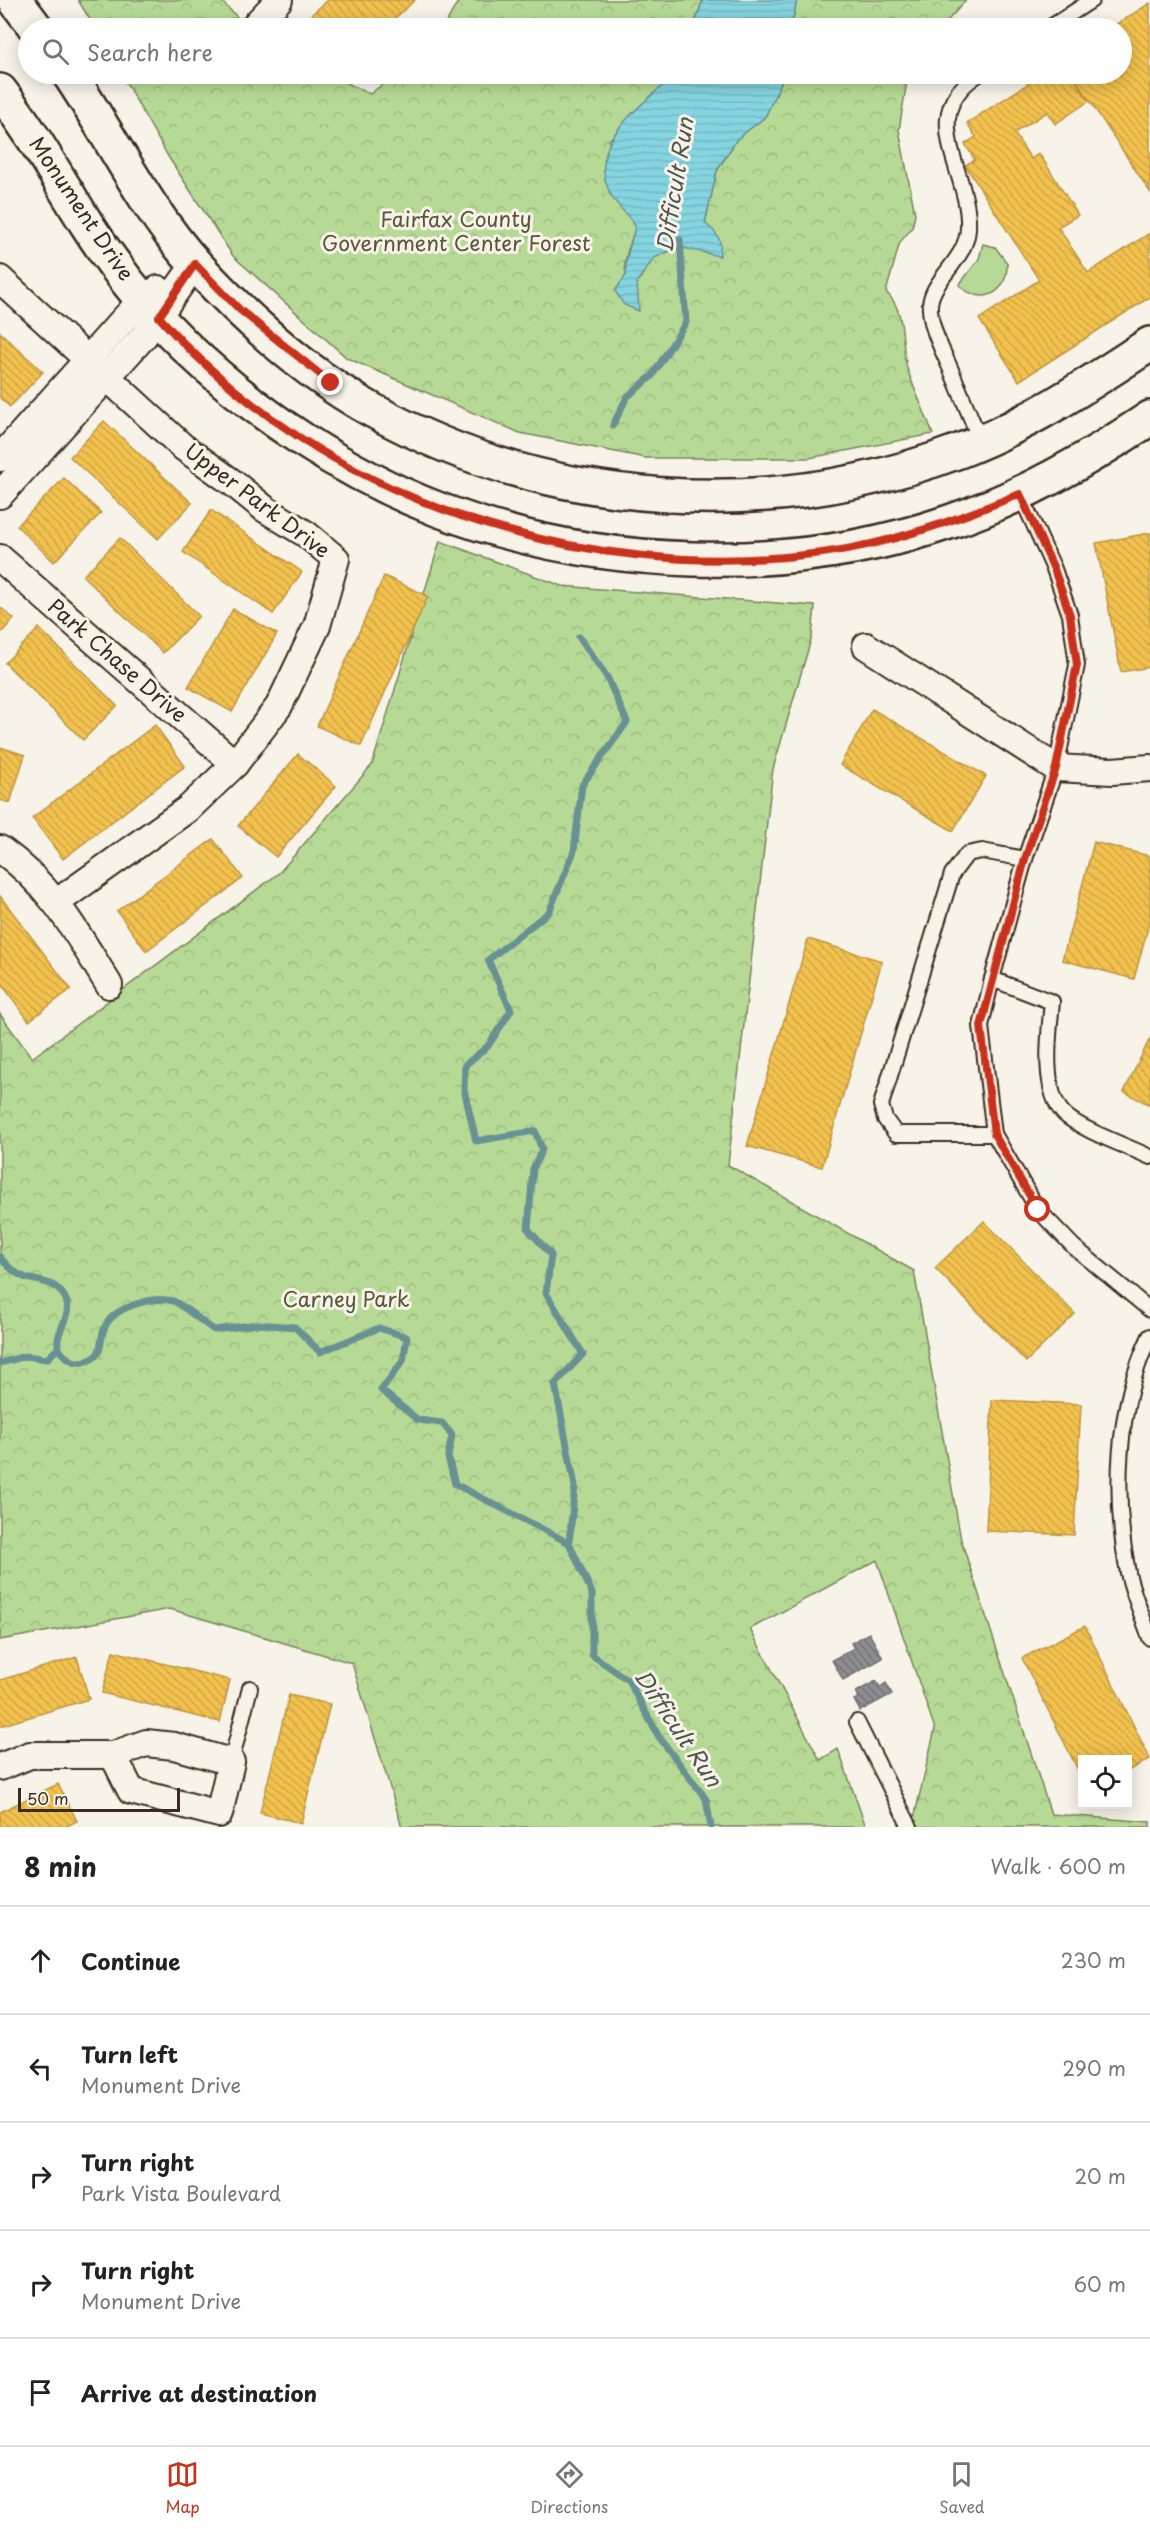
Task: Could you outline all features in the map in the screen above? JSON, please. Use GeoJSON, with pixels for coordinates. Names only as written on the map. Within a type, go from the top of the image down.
{"type":"FeatureCollection","features":[{"type":"Feature","properties":{"kind":"main road"},"geometry":{"type":"LineString","coordinates":[[15,0],[28,18]]}},
{"type":"Feature","properties":{"kind":"main road"},"geometry":{"type":"LineString","coordinates":[[75,84],[135,180],[195,264],[240,310],[281,345],[331,383],[372,410],[431,438],[508,467],[544,477],[625,492],[683,497],[767,495],[831,487],[878,477],[919,465],[981,442],[1058,403],[1150,344]]}},
{"type":"Feature","properties":{"kind":"main road","name":"Monument Drive"},"geometry":{"type":"LineString","coordinates":[[0,91],[34,138],[110,258],[183,344],[249,401],[341,463],[382,485],[438,509],[485,525],[602,551],[682,558],[760,558],[815,554],[875,543],[929,529],[1020,494],[1099,450],[1150,418]]}},
{"type":"Feature","properties":{"kind":"street"},"geometry":{"type":"LineString","coordinates":[[262,18],[279,0]]}},
{"type":"Feature","properties":{"kind":"street"},"geometry":{"type":"LineString","coordinates":[[0,458],[88,359],[151,308],[195,264]]}},
{"type":"Feature","properties":{"kind":"street","name":"Upper Park Drive"},"geometry":{"type":"LineString","coordinates":[[0,279],[183,447],[233,483],[265,510],[306,534],[336,559],[317,626],[279,706],[235,764],[189,808],[57,902]]}},
{"type":"Feature","properties":{"kind":"street"},"geometry":{"type":"LineString","coordinates":[[0,495],[107,376],[151,308]]}},
{"type":"Feature","properties":{"kind":"street","name":"Park Chase Drive"},"geometry":{"type":"LineString","coordinates":[[0,558],[235,764]]}},
{"type":"Feature","properties":{"kind":"street"},"geometry":{"type":"LineString","coordinates":[[866,646],[1056,768],[1112,771],[1150,768]]}},
{"type":"Feature","properties":{"kind":"street"},"geometry":{"type":"LineString","coordinates":[[0,849],[15,860],[57,902],[109,985]]}},
{"type":"Feature","properties":{"kind":"street"},"geometry":{"type":"LineString","coordinates":[[0,1767],[30,1755],[113,1755],[147,1743],[174,1746],[231,1762],[219,1814],[131,1791],[113,1755]]}},
{"type":"Feature","properties":{"kind":"lane"},"geometry":{"type":"LineString","coordinates":[[1064,18],[1092,0]]}},
{"type":"Feature","properties":{"kind":"lane"},"geometry":{"type":"LineString","coordinates":[[964,84],[955,94],[948,112],[948,134],[968,218],[967,241],[962,253],[934,291],[929,307],[941,348],[981,442]]}},
{"type":"Feature","properties":{"kind":"lane"},"geometry":{"type":"LineString","coordinates":[[1020,494],[1054,569],[1070,615],[1077,665],[1056,768],[1025,859],[981,1026],[994,1134],[1038,1210],[1074,1247],[1150,1310]]}},
{"type":"Feature","properties":{"kind":"lane"},"geometry":{"type":"LineString","coordinates":[[994,1134],[896,1134],[885,1119],[881,1105],[952,873],[967,855],[982,851],[1025,859]]}},
{"type":"Feature","properties":{"kind":"lane"},"geometry":{"type":"LineString","coordinates":[[992,978],[1052,1002],[1048,1055],[1054,1100],[1063,1113],[1076,1122],[1150,1158]]}},
{"type":"Feature","properties":{"kind":"lane"},"geometry":{"type":"LineString","coordinates":[[1150,1336],[1137,1364],[1124,1426],[1119,1504],[1128,1575],[1150,1638]]}},
{"type":"Feature","properties":{"kind":"lane"},"geometry":{"type":"LineString","coordinates":[[231,1762],[250,1688]]}},
{"type":"Feature","properties":{"kind":"lane"},"geometry":{"type":"LineString","coordinates":[[857,1722],[910,1827]]}},
{"type":"Feature","properties":{"kind":"green space"},"geometry":{"type":"Polygon","coordinates":[[[78,0],[220,0],[238,18],[89,18],[78,0]]]}},
{"type":"Feature","properties":{"kind":"green space"},"geometry":{"type":"Polygon","coordinates":[[[459,0],[703,0],[697,18],[449,18],[459,0]]]}},
{"type":"Feature","properties":{"kind":"green space"},"geometry":{"type":"Polygon","coordinates":[[[797,0],[966,0],[950,18],[793,18],[797,0]]]}},
{"type":"Feature","properties":{"kind":"green space","name":"Fairfax County Government Center Forest"},"geometry":{"type":"Polygon","coordinates":[[[127,84],[349,84],[370,94],[383,84],[664,84],[609,140],[610,194],[636,226],[626,256],[625,269],[638,310],[637,282],[654,258],[679,247],[720,255],[705,223],[717,171],[737,139],[765,117],[780,84],[907,84],[899,130],[915,214],[912,228],[900,242],[886,292],[893,300],[900,318],[907,368],[933,434],[809,458],[646,458],[520,433],[347,358],[233,256],[169,158],[127,84]]]}},
{"type":"Feature","properties":{"kind":"green space"},"geometry":{"type":"Polygon","coordinates":[[[983,244],[995,247],[1007,263],[1003,283],[992,294],[985,296],[968,292],[959,285],[979,259],[983,244]]]}},
{"type":"Feature","properties":{"kind":"green space","name":"Carney Park"},"geometry":{"type":"Polygon","coordinates":[[[440,541],[562,586],[815,606],[812,636],[773,769],[728,1165],[914,1271],[961,1540],[1051,1814],[1150,1822],[1150,1827],[912,1827],[935,1729],[877,1560],[750,1629],[820,1760],[838,1749],[866,1827],[402,1827],[352,1663],[170,1609],[0,1640],[0,1014],[32,1058],[279,873],[372,765],[440,541]]]}},
{"type":"Feature","properties":{"kind":"water"},"geometry":{"type":"Polygon","coordinates":[[[703,0],[797,0],[793,18],[697,18],[703,0]]]}},
{"type":"Feature","properties":{"kind":"water"},"geometry":{"type":"Polygon","coordinates":[[[664,84],[780,84],[765,117],[737,139],[717,170],[705,223],[720,241],[719,256],[679,247],[654,258],[637,282],[639,311],[624,305],[615,291],[626,275],[627,257],[635,226],[615,202],[604,175],[604,159],[609,144],[629,117],[664,84]]]}},
{"type":"Feature","properties":{"kind":"building: Homes"},"geometry":{"type":"Polygon","coordinates":[[[328,0],[415,0],[395,18],[316,18],[312,14],[328,0]]]}},
{"type":"Feature","properties":{"kind":"building: Homes"},"geometry":{"type":"Polygon","coordinates":[[[1150,3],[1150,192],[1079,84],[1132,84],[1132,18],[1126,18],[1150,3]]]}},
{"type":"Feature","properties":{"kind":"building: Homes"},"geometry":{"type":"Polygon","coordinates":[[[1027,84],[1078,84],[1089,101],[1055,124],[1047,112],[1014,133],[1031,159],[1039,153],[1078,215],[1058,227],[1088,273],[1150,233],[1150,297],[1019,381],[979,319],[1039,280],[965,165],[975,160],[965,144],[976,137],[967,123],[1027,84]]]}},
{"type":"Feature","properties":{"kind":"building: Homes"},"geometry":{"type":"Polygon","coordinates":[[[0,332],[43,372],[10,407],[0,398],[0,332]]]}},
{"type":"Feature","properties":{"kind":"building: Homes"},"geometry":{"type":"Polygon","coordinates":[[[104,421],[192,503],[158,539],[70,457],[104,421]]]}},
{"type":"Feature","properties":{"kind":"building: Homes"},"geometry":{"type":"Polygon","coordinates":[[[64,478],[101,513],[54,562],[17,526],[64,478]]]}},
{"type":"Feature","properties":{"kind":"building: Homes"},"geometry":{"type":"Polygon","coordinates":[[[211,510],[302,572],[273,614],[183,552],[211,510]]]}},
{"type":"Feature","properties":{"kind":"building: Homes"},"geometry":{"type":"Polygon","coordinates":[[[1150,533],[1150,667],[1121,672],[1096,543],[1150,533]]]}},
{"type":"Feature","properties":{"kind":"building: Homes"},"geometry":{"type":"Polygon","coordinates":[[[120,538],[199,616],[163,653],[83,576],[120,538]]]}},
{"type":"Feature","properties":{"kind":"building: Homes"},"geometry":{"type":"Polygon","coordinates":[[[384,576],[428,596],[361,746],[317,726],[384,576]]]}},
{"type":"Feature","properties":{"kind":"building: Homes"},"geometry":{"type":"Polygon","coordinates":[[[0,607],[14,619],[0,634],[0,607]]]}},
{"type":"Feature","properties":{"kind":"building: Homes"},"geometry":{"type":"Polygon","coordinates":[[[233,609],[277,634],[232,712],[188,687],[233,609]]]}},
{"type":"Feature","properties":{"kind":"building: Homes"},"geometry":{"type":"Polygon","coordinates":[[[39,628],[117,706],[83,740],[5,663],[39,628]]]}},
{"type":"Feature","properties":{"kind":"building: Homes"},"geometry":{"type":"Polygon","coordinates":[[[872,709],[986,776],[953,831],[840,765],[872,709]]]}},
{"type":"Feature","properties":{"kind":"building: Homes"},"geometry":{"type":"Polygon","coordinates":[[[155,725],[185,766],[63,859],[32,818],[155,725]]]}},
{"type":"Feature","properties":{"kind":"building: Homes"},"geometry":{"type":"Polygon","coordinates":[[[0,747],[25,755],[10,803],[0,800],[0,747]]]}},
{"type":"Feature","properties":{"kind":"building: Homes"},"geometry":{"type":"Polygon","coordinates":[[[298,754],[336,786],[276,857],[238,826],[298,754]]]}},
{"type":"Feature","properties":{"kind":"building: Homes"},"geometry":{"type":"Polygon","coordinates":[[[213,839],[243,878],[146,951],[117,911],[213,839]]]}},
{"type":"Feature","properties":{"kind":"building: Homes"},"geometry":{"type":"Polygon","coordinates":[[[1094,842],[1150,856],[1150,920],[1134,979],[1062,960],[1094,842]]]}},
{"type":"Feature","properties":{"kind":"building: Homes"},"geometry":{"type":"Polygon","coordinates":[[[0,896],[71,989],[29,1021],[0,982],[0,896]]]}},
{"type":"Feature","properties":{"kind":"building: Homes"},"geometry":{"type":"Polygon","coordinates":[[[808,939],[882,961],[822,1167],[747,1146],[808,939]]]}},
{"type":"Feature","properties":{"kind":"building: Homes"},"geometry":{"type":"Polygon","coordinates":[[[1150,1038],[1150,1105],[1124,1092],[1150,1038]]]}},
{"type":"Feature","properties":{"kind":"building: Homes"},"geometry":{"type":"Polygon","coordinates":[[[984,1221],[1075,1314],[1026,1362],[935,1268],[984,1221]]]}},
{"type":"Feature","properties":{"kind":"building: Homes"},"geometry":{"type":"Polygon","coordinates":[[[992,1400],[1081,1404],[1074,1535],[986,1531],[992,1400]]]}},
{"type":"Feature","properties":{"kind":"building: Homes"},"geometry":{"type":"Polygon","coordinates":[[[1085,1626],[1150,1759],[1132,1769],[1132,1755],[1078,1755],[1078,1770],[1022,1658],[1085,1626]]]}},
{"type":"Feature","properties":{"kind":"building: Homes"},"geometry":{"type":"Polygon","coordinates":[[[113,1651],[230,1680],[220,1722],[102,1693],[113,1651]]]}},
{"type":"Feature","properties":{"kind":"building: Homes"},"geometry":{"type":"Polygon","coordinates":[[[77,1657],[89,1699],[0,1726],[0,1680],[77,1657]]]}},
{"type":"Feature","properties":{"kind":"building: Homes"},"geometry":{"type":"Polygon","coordinates":[[[289,1695],[330,1704],[301,1823],[260,1813],[289,1695]]]}},
{"type":"Feature","properties":{"kind":"building: Homes"},"geometry":{"type":"Polygon","coordinates":[[[58,1784],[77,1821],[65,1827],[0,1827],[0,1812],[58,1784]]]}},
{"type":"Feature","properties":{"kind":"building: Industry"},"geometry":{"type":"Polygon","coordinates":[[[869,1633],[883,1658],[843,1680],[832,1660],[854,1648],[851,1643],[869,1633]]]}},
{"type":"Feature","properties":{"kind":"building: Industry"},"geometry":{"type":"Polygon","coordinates":[[[876,1681],[880,1687],[886,1683],[892,1694],[860,1711],[854,1700],[859,1698],[856,1692],[876,1681]]]}},
{"type":"Feature","properties":{"kind":"waterway","name":"Difficult Run"},"geometry":{"type":"LineString","coordinates":[[613,425],[627,397],[652,376],[686,322],[680,240]]}},
{"type":"Feature","properties":{"kind":"waterway","name":"Difficult Run"},"geometry":{"type":"LineString","coordinates":[[579,637],[607,677],[627,722],[582,785],[574,851],[549,912],[488,960],[511,1010],[488,1046],[465,1065],[464,1089],[476,1141],[535,1131],[542,1149],[533,1169],[528,1229],[551,1255],[546,1293],[583,1354],[555,1384],[575,1486],[569,1543],[592,1593],[592,1655],[628,1680],[659,1737],[706,1799],[711,1827]]}},
{"type":"Feature","properties":{"kind":"waterway"},"geometry":{"type":"LineString","coordinates":[[0,1257],[21,1275],[48,1283],[61,1292],[67,1301],[68,1309],[58,1342],[66,1357],[77,1362],[91,1360],[96,1356],[104,1329],[112,1317],[128,1307],[156,1300],[173,1301],[214,1330],[258,1324],[295,1327],[320,1352],[379,1328],[407,1337],[403,1361],[381,1390],[418,1420],[442,1423],[452,1435],[448,1457],[455,1484],[569,1543]]}},
{"type":"Feature","properties":{"kind":"waterway"},"geometry":{"type":"LineString","coordinates":[[0,1363],[26,1356],[47,1359],[58,1348]]}},
{"type":"Feature","properties":{"kind":"route"},"geometry":{"type":"LineString","coordinates":[[331,383],[240,310],[195,264],[159,317],[183,344],[249,401],[331,457],[382,485],[438,509],[518,534],[570,545],[639,555],[712,559],[788,557],[824,553],[929,529],[1020,494],[1054,569],[1070,615],[1077,665],[1056,768],[1025,859],[981,1026],[994,1134],[1038,1210]]}}]}
